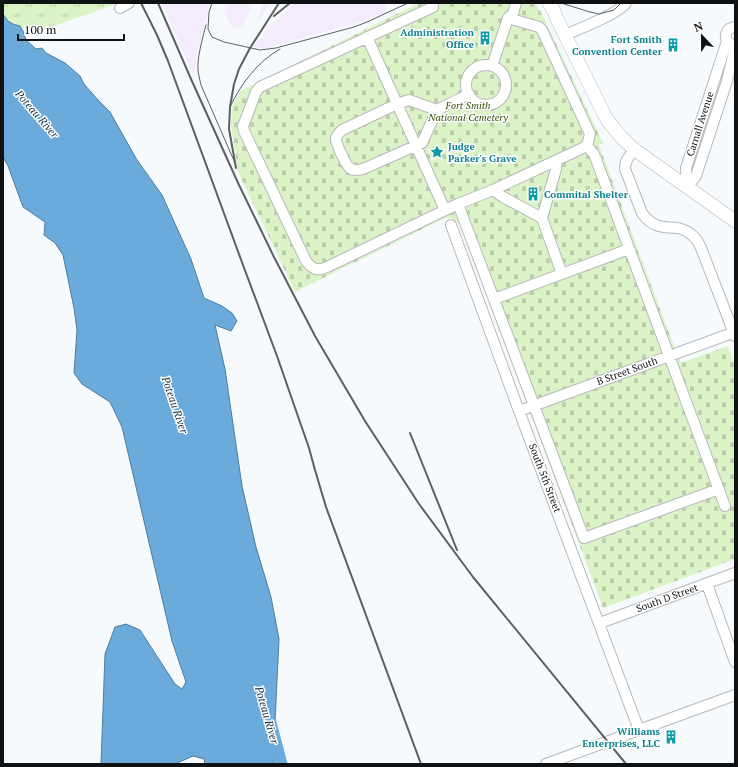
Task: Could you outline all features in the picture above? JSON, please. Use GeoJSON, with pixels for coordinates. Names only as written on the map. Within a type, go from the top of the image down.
{"type":"FeatureCollection","features":[{"type":"Feature","properties":{"kind":"main road"},"geometry":{"type":"LineString","coordinates":[[544,3],[557,19]]}},
{"type":"Feature","properties":{"kind":"main road"},"geometry":{"type":"LineString","coordinates":[[549,3],[608,121],[622,138],[635,150],[735,221]]}},
{"type":"Feature","properties":{"kind":"street"},"geometry":{"type":"LineString","coordinates":[[508,18],[506,11],[509,3]]}},
{"type":"Feature","properties":{"kind":"street"},"geometry":{"type":"LineString","coordinates":[[492,66],[508,18],[513,14],[516,3]]}},
{"type":"Feature","properties":{"kind":"street"},"geometry":{"type":"LineString","coordinates":[[555,3],[559,11],[557,19]]}},
{"type":"Feature","properties":{"kind":"street"},"geometry":{"type":"LineString","coordinates":[[565,35],[616,11],[626,3]]}},
{"type":"Feature","properties":{"kind":"street"},"geometry":{"type":"LineString","coordinates":[[433,7],[260,88],[256,92],[243,126],[244,131],[306,262],[310,267],[320,270],[327,267],[445,210],[493,190],[587,146]]}},
{"type":"Feature","properties":{"kind":"street"},"geometry":{"type":"LineString","coordinates":[[508,18],[539,27],[542,30],[590,134],[587,146]]}},
{"type":"Feature","properties":{"kind":"street"},"geometry":{"type":"LineString","coordinates":[[732,45],[725,36],[727,31],[732,27],[735,27]]}},
{"type":"Feature","properties":{"kind":"street"},"geometry":{"type":"LineString","coordinates":[[367,37],[445,210]]}},
{"type":"Feature","properties":{"kind":"street","name":"Carnall Avenue"},"geometry":{"type":"LineString","coordinates":[[687,187],[686,168],[716,75],[732,45]]}},
{"type":"Feature","properties":{"kind":"street","name":"Carnall Avenue"},"geometry":{"type":"LineString","coordinates":[[687,187],[696,176],[731,82],[732,45]]}},
{"type":"Feature","properties":{"kind":"street"},"geometry":{"type":"LineString","coordinates":[[481,66],[492,66],[504,77],[506,89],[502,98],[496,102],[485,105],[475,102],[467,89],[469,77],[476,68],[481,66]]}},
{"type":"Feature","properties":{"kind":"street"},"geometry":{"type":"LineString","coordinates":[[716,75],[731,82]]}},
{"type":"Feature","properties":{"kind":"street"},"geometry":{"type":"LineString","coordinates":[[437,110],[408,100],[342,130],[336,137],[336,142],[348,167],[357,171],[422,143],[437,110],[469,94]]}},
{"type":"Feature","properties":{"kind":"street"},"geometry":{"type":"LineString","coordinates":[[587,146],[594,154],[724,506]]}},
{"type":"Feature","properties":{"kind":"street"},"geometry":{"type":"LineString","coordinates":[[635,150],[627,160],[625,169],[642,213],[652,224],[659,227],[679,228],[692,235],[697,240],[702,248],[734,333]]}},
{"type":"Feature","properties":{"kind":"street"},"geometry":{"type":"LineString","coordinates":[[557,160],[556,169],[542,218],[562,274]]}},
{"type":"Feature","properties":{"kind":"street"},"geometry":{"type":"LineString","coordinates":[[493,190],[542,218]]}},
{"type":"Feature","properties":{"kind":"street"},"geometry":{"type":"LineString","coordinates":[[458,204],[584,538],[718,489]]}},
{"type":"Feature","properties":{"kind":"street","name":"South 5th Street"},"geometry":{"type":"LineString","coordinates":[[451,225],[639,730]]}},
{"type":"Feature","properties":{"kind":"street"},"geometry":{"type":"LineString","coordinates":[[494,299],[629,249]]}},
{"type":"Feature","properties":{"kind":"street","name":"B Street South"},"geometry":{"type":"LineString","coordinates":[[519,411],[669,355],[734,333]]}},
{"type":"Feature","properties":{"kind":"street","name":"South D Street"},"geometry":{"type":"LineString","coordinates":[[600,623],[735,573]]}},
{"type":"Feature","properties":{"kind":"street"},"geometry":{"type":"LineString","coordinates":[[707,584],[735,662]]}},
{"type":"Feature","properties":{"kind":"street"},"geometry":{"type":"LineString","coordinates":[[546,764],[735,695]]}},
{"type":"Feature","properties":{"kind":"shaded area"},"geometry":{"type":"Polygon","coordinates":[[[162,3],[210,3],[197,53],[194,77],[162,3]]]}},
{"type":"Feature","properties":{"kind":"shaded area"},"geometry":{"type":"Polygon","coordinates":[[[226,3],[252,3],[245,23],[241,27],[235,28],[230,25],[225,12],[228,9],[226,3]]]}},
{"type":"Feature","properties":{"kind":"shaded area"},"geometry":{"type":"Polygon","coordinates":[[[263,3],[271,3],[256,25],[263,3]]]}},
{"type":"Feature","properties":{"kind":"shaded area"},"geometry":{"type":"Polygon","coordinates":[[[294,3],[387,3],[385,11],[367,20],[267,48],[254,47],[267,29],[294,3]]]}},
{"type":"Feature","properties":{"kind":"green space"},"geometry":{"type":"Polygon","coordinates":[[[3,3],[119,3],[31,34],[3,17],[3,3]]]}},
{"type":"Feature","properties":{"kind":"green space","name":"Fort Smith National Cemetery"},"geometry":{"type":"Polygon","coordinates":[[[419,3],[535,3],[543,16],[603,143],[599,145],[681,363],[728,346],[735,365],[735,559],[603,608],[460,224],[452,218],[445,218],[295,292],[238,172],[231,126],[232,107],[240,91],[419,3]]]}},
{"type":"Feature","properties":{"kind":"water"},"geometry":{"type":"Polygon","coordinates":[[[3,14],[8,21],[20,26],[26,40],[36,49],[42,48],[46,53],[65,63],[80,76],[84,84],[110,112],[137,160],[162,195],[191,259],[204,298],[222,306],[232,313],[237,321],[231,331],[215,325],[225,369],[242,486],[256,547],[271,597],[279,639],[273,764],[205,764],[204,759],[193,756],[175,764],[101,764],[105,654],[115,627],[126,624],[140,630],[175,684],[182,689],[186,682],[172,641],[122,427],[110,402],[82,384],[74,373],[77,330],[63,255],[55,243],[44,235],[45,222],[23,207],[8,166],[3,157],[3,14]]]}},
{"type":"Feature","properties":{"kind":"waterway","name":"Poteau River"},"geometry":{"type":"LineString","coordinates":[[270,723],[281,764]]}},
{"type":"Feature","properties":{"kind":"tram line"},"geometry":{"type":"LineString","coordinates":[[212,3],[209,12],[208,29],[212,37],[224,42],[260,50],[276,48],[354,27],[408,3]]}},
{"type":"Feature","properties":{"kind":"tram line"},"geometry":{"type":"LineString","coordinates":[[561,3],[599,14],[614,10],[621,3]]}},
{"type":"Feature","properties":{"kind":"tram line"},"geometry":{"type":"LineString","coordinates":[[206,25],[198,59],[201,85],[235,163]]}},
{"type":"Feature","properties":{"kind":"tram line"},"geometry":{"type":"LineString","coordinates":[[230,107],[250,74],[264,60],[280,49]]}},
{"type":"Feature","properties":{"kind":"railway"},"geometry":{"type":"LineString","coordinates":[[141,3],[168,61],[277,356],[309,448],[326,507],[421,764]]}},
{"type":"Feature","properties":{"kind":"railway"},"geometry":{"type":"LineString","coordinates":[[158,3],[239,185],[274,257],[315,336],[365,421],[419,504],[473,577],[626,764]]}},
{"type":"Feature","properties":{"kind":"railway"},"geometry":{"type":"LineString","coordinates":[[236,168],[229,129],[230,107],[234,84],[239,69],[250,48],[279,3]]}},
{"type":"Feature","properties":{"kind":"railway"},"geometry":{"type":"LineString","coordinates":[[274,16],[290,3]]}},
{"type":"Feature","properties":{"kind":"railway"},"geometry":{"type":"LineString","coordinates":[[410,433],[457,550]]}},
{"type":"Feature","properties":{"kind":"place","name":"Administration Office"},"geometry":{"type":"Point","coordinates":[485,38]}},
{"type":"Feature","properties":{"kind":"place","name":"Fort Smith Convention Center"},"geometry":{"type":"Point","coordinates":[673,45]}},
{"type":"Feature","properties":{"kind":"place","name":"Judge Parker's Grave"},"geometry":{"type":"Point","coordinates":[437,152]}},
{"type":"Feature","properties":{"kind":"place","name":"Commital Shelter"},"geometry":{"type":"Point","coordinates":[533,194]}},
{"type":"Feature","properties":{"kind":"place","name":"Williams Enterprises, LLC"},"geometry":{"type":"Point","coordinates":[671,737]}}]}
